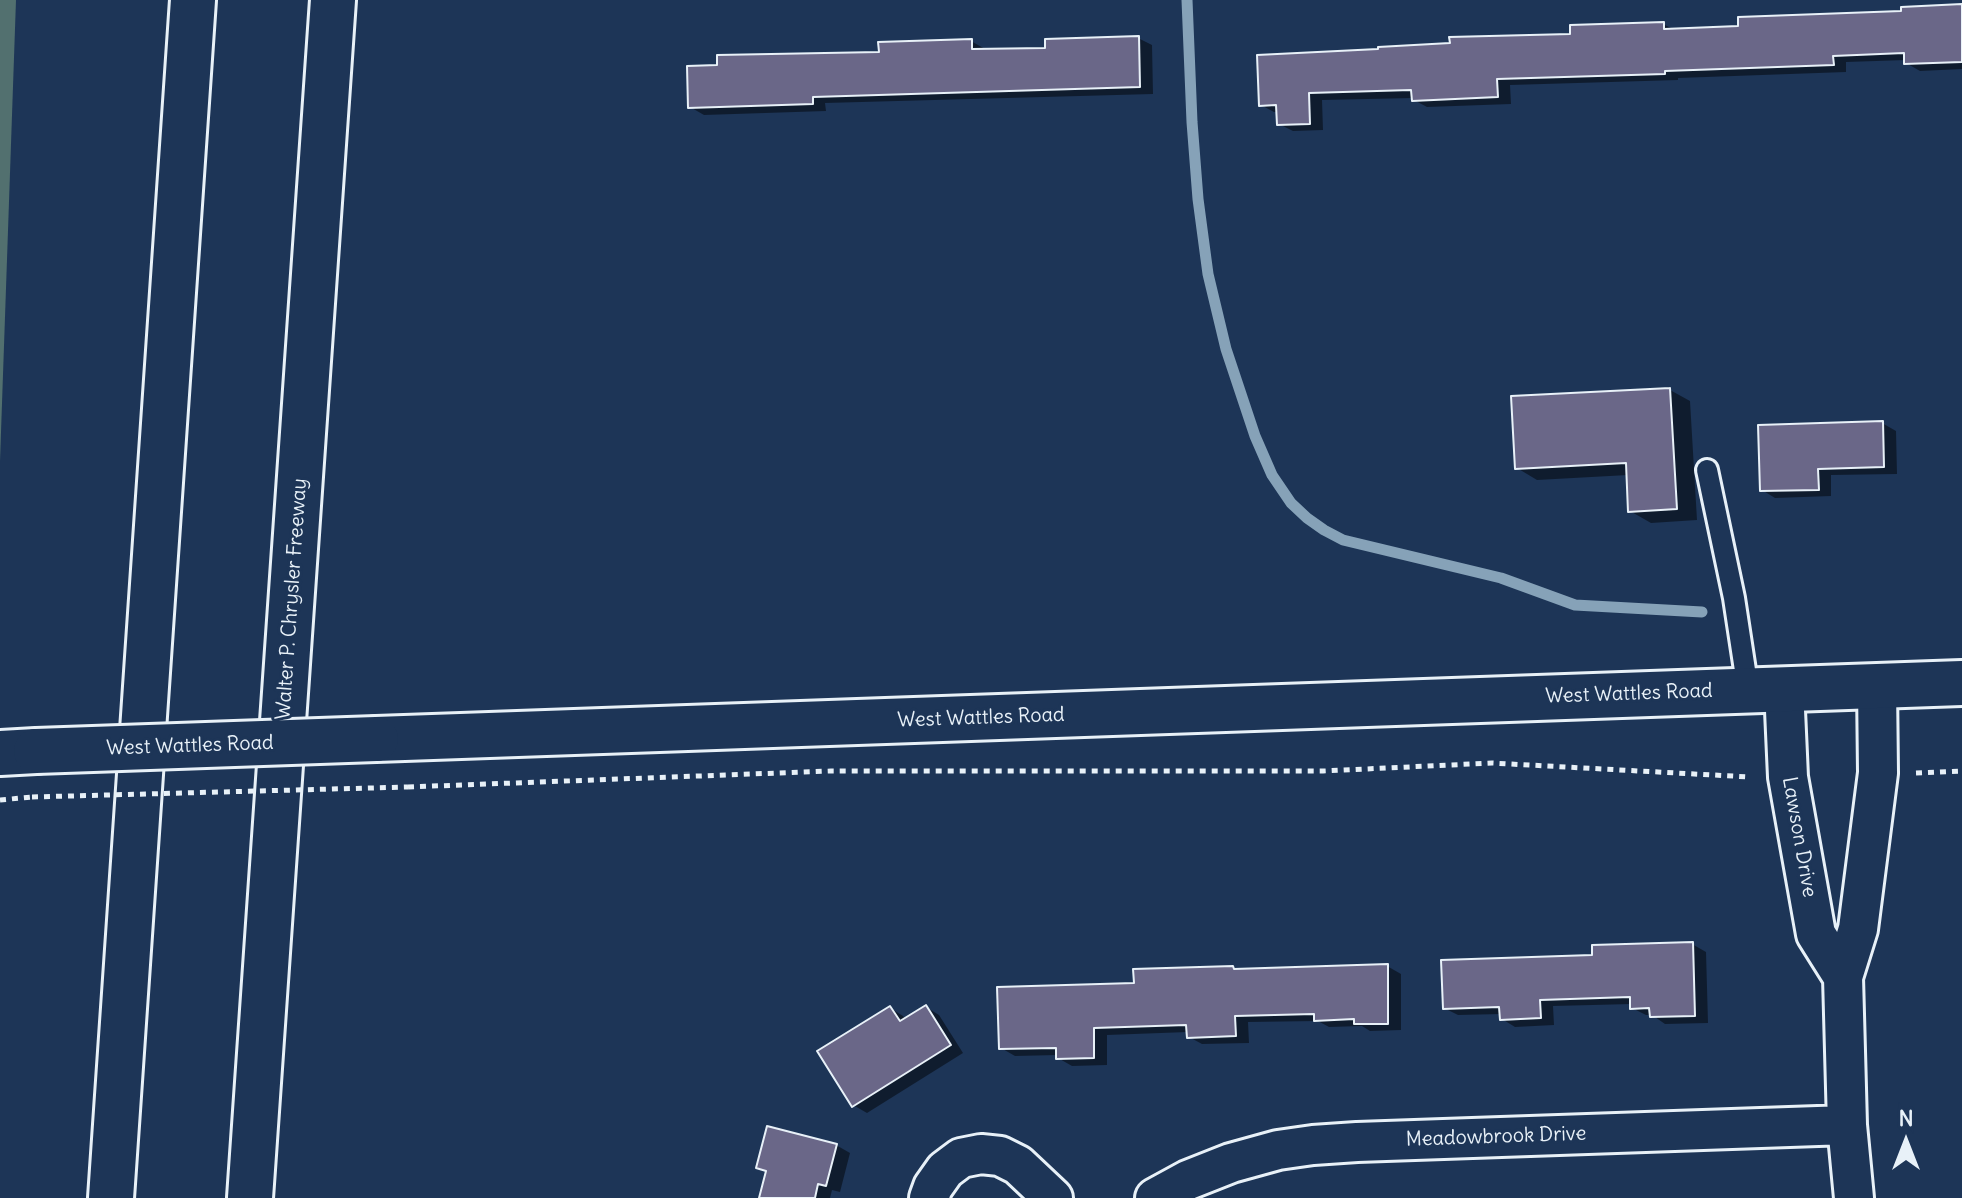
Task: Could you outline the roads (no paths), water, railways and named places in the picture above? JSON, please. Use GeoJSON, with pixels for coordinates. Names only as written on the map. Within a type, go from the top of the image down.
{"type":"FeatureCollection","features":[{"type":"Feature","properties":{"kind":"main road"},"geometry":{"type":"LineString","coordinates":[[111,1198],[193,0]]}},
{"type":"Feature","properties":{"kind":"main road","name":"Walter P. Chrysler Freeway"},"geometry":{"type":"LineString","coordinates":[[250,1198],[333,0]]}},
{"type":"Feature","properties":{"kind":"main road","name":"West Wattles Road"},"geometry":{"type":"LineString","coordinates":[[18,752],[1962,683]]}},
{"type":"Feature","properties":{"kind":"street"},"geometry":{"type":"LineString","coordinates":[[1854,1198],[1847,1125],[1843,977],[1858,929],[1878,773],[1877,685]]}},
{"type":"Feature","properties":{"kind":"street","name":"Lawson Drive"},"geometry":{"type":"LineString","coordinates":[[1766,689],[1788,777],[1816,934],[1843,977]]}},
{"type":"Feature","properties":{"kind":"street","name":"Meadowbrook Drive"},"geometry":{"type":"LineString","coordinates":[[1155,1198],[1188,1180],[1231,1163],[1278,1150],[1313,1145],[1847,1125]]}},
{"type":"Feature","properties":{"kind":"street"},"geometry":{"type":"LineString","coordinates":[[929,1198],[945,1170],[961,1158],[981,1154],[1000,1156],[1018,1165],[1053,1198]]}},
{"type":"Feature","properties":{"kind":"lane"},"geometry":{"type":"LineString","coordinates":[[1707,470],[1734,598],[1766,689]]}},
{"type":"Feature","properties":{"kind":"waterway"},"geometry":{"type":"LineString","coordinates":[[1187,0],[1192,122],[1208,274],[1226,349],[1255,436],[1272,475],[1291,503],[1307,518],[1343,540],[1501,578],[1575,605],[1702,612]]}}]}
